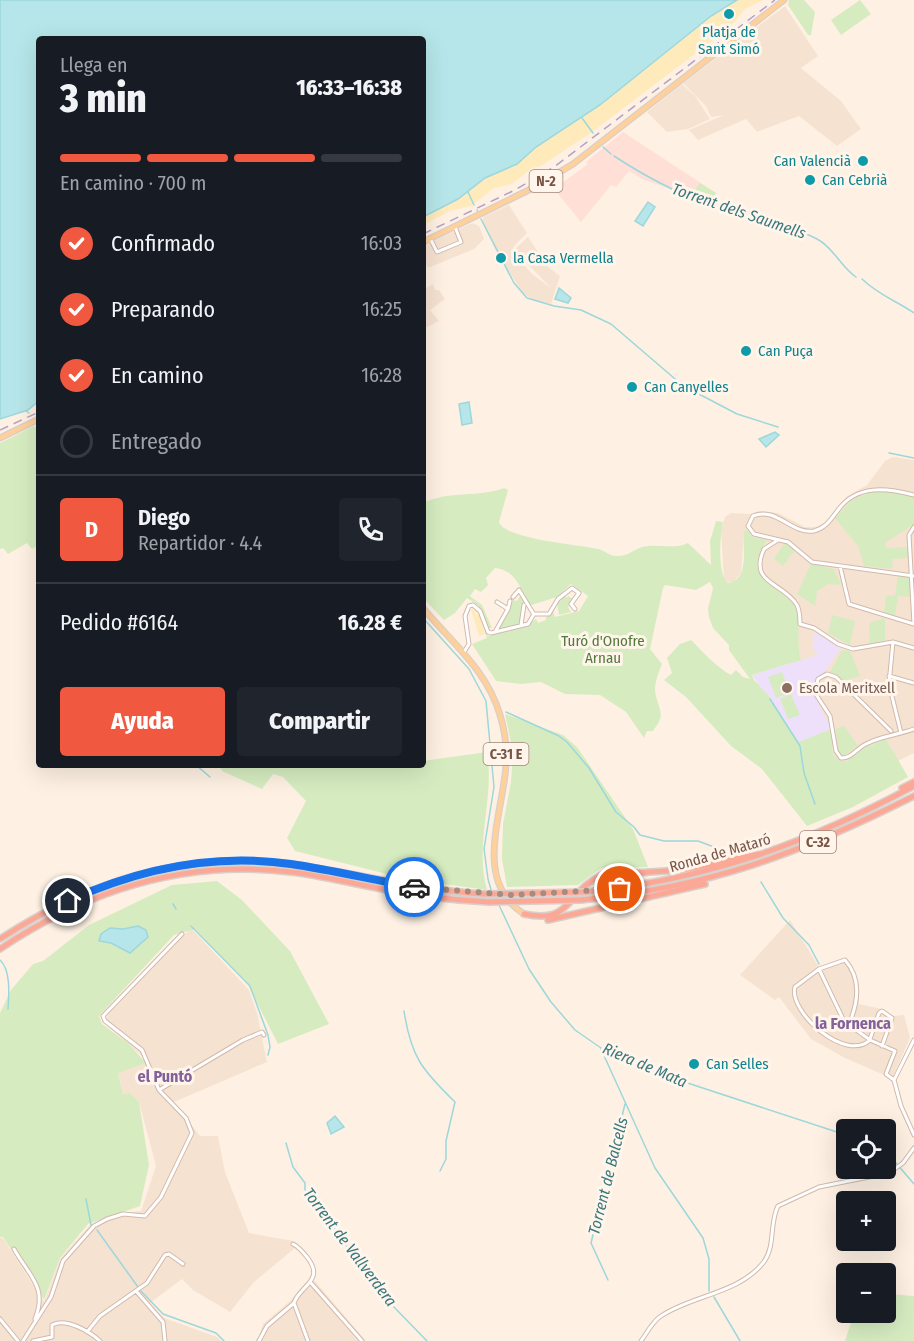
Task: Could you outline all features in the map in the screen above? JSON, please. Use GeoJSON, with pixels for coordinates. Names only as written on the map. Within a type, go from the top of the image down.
{"type":"FeatureCollection","features":[{"type":"Feature","properties":{"kind":"highway","name":"Ronda de Mataró"},"geometry":{"type":"LineString","coordinates":[[0,939],[47,911],[107,884],[145,872],[204,862],[276,862],[415,887],[484,894],[586,892],[661,882],[729,866],[772,852],[868,810],[914,784]]}},
{"type":"Feature","properties":{"kind":"highway","name":"Ronda de Mataró"},"geometry":{"type":"LineString","coordinates":[[1,948],[42,923],[102,893],[160,876],[203,870],[255,868],[294,872],[416,895],[489,902],[581,900],[649,892],[717,878],[822,841],[914,796]]}},
{"type":"Feature","properties":{"kind":"highway"},"geometry":{"type":"LineString","coordinates":[[524,914],[546,917],[558,914],[567,908],[584,887],[602,875],[682,870],[772,852]]}},
{"type":"Feature","properties":{"kind":"highway"},"geometry":{"type":"LineString","coordinates":[[524,914],[541,920],[556,919],[712,882],[717,878]]}},
{"type":"Feature","properties":{"kind":"main road","name":"N-2"},"geometry":{"type":"LineString","coordinates":[[426,240],[533,188],[573,164],[784,0]]}},
{"type":"Feature","properties":{"kind":"main road"},"geometry":{"type":"LineString","coordinates":[[0,438],[36,420]]}},
{"type":"Feature","properties":{"kind":"main road","name":"C-31 E"},"geometry":{"type":"LineString","coordinates":[[426,611],[484,677],[501,717],[506,765],[496,829],[495,864],[501,890],[509,903],[524,914]]}},
{"type":"Feature","properties":{"kind":"street"},"geometry":{"type":"LineString","coordinates":[[429,238],[437,252],[451,247],[461,242],[454,227]]}},
{"type":"Feature","properties":{"kind":"street"},"geometry":{"type":"LineString","coordinates":[[913,576],[812,562],[791,543],[750,531],[749,520],[758,514],[776,516],[799,529],[813,531],[828,524],[852,497],[867,490],[884,489],[914,495]]}},
{"type":"Feature","properties":{"kind":"street"},"geometry":{"type":"LineString","coordinates":[[840,566],[849,604],[914,624],[909,536],[914,527]]}},
{"type":"Feature","properties":{"kind":"street"},"geometry":{"type":"LineString","coordinates":[[780,540],[770,543],[764,549],[762,572],[767,581],[783,590],[794,601],[798,608],[800,624],[814,628],[838,644],[853,649],[892,642],[914,648]]}},
{"type":"Feature","properties":{"kind":"street"},"geometry":{"type":"LineString","coordinates":[[494,633],[519,590],[525,603],[534,614],[547,615],[552,611],[558,599],[572,588],[579,593],[571,604],[575,609]]}},
{"type":"Feature","properties":{"kind":"street"},"geometry":{"type":"LineString","coordinates":[[497,602],[508,609]]}},
{"type":"Feature","properties":{"kind":"street"},"geometry":{"type":"LineString","coordinates":[[521,626],[525,603]]}},
{"type":"Feature","properties":{"kind":"street"},"geometry":{"type":"LineString","coordinates":[[464,652],[469,644],[465,616],[469,606],[473,605],[478,608],[488,632],[494,633],[530,622],[534,614]]}},
{"type":"Feature","properties":{"kind":"street"},"geometry":{"type":"LineString","coordinates":[[892,642],[889,676],[901,733]]}},
{"type":"Feature","properties":{"kind":"street"},"geometry":{"type":"LineString","coordinates":[[899,727],[891,733],[865,744],[848,758],[841,758],[836,751],[830,716],[815,693],[818,679],[827,674],[836,676],[891,733],[914,729]]}},
{"type":"Feature","properties":{"kind":"street"},"geometry":{"type":"LineString","coordinates":[[889,676],[914,683]]}},
{"type":"Feature","properties":{"kind":"street"},"geometry":{"type":"LineString","coordinates":[[0,1319],[18,1341],[23,1341],[51,1298],[63,1261],[94,1226],[123,1214],[143,1217],[161,1197],[193,1130],[186,1118],[159,1090],[142,1050],[105,1021],[103,1016],[182,934]]}},
{"type":"Feature","properties":{"kind":"street"},"geometry":{"type":"LineString","coordinates":[[849,1024],[856,1005],[857,990],[854,975],[847,962],[842,960],[819,969],[794,989],[809,1021],[828,1036],[847,1046],[858,1047],[870,1040],[879,1013],[882,1011],[892,1018],[882,1046]]}},
{"type":"Feature","properties":{"kind":"street"},"geometry":{"type":"LineString","coordinates":[[819,969],[841,1018],[870,1040],[895,1051],[886,1074],[894,1080],[901,1106],[914,1135]]}},
{"type":"Feature","properties":{"kind":"street"},"geometry":{"type":"LineString","coordinates":[[159,1090],[243,1040],[262,1032],[264,1035]]}},
{"type":"Feature","properties":{"kind":"street"},"geometry":{"type":"LineString","coordinates":[[894,1080],[914,1040]]}},
{"type":"Feature","properties":{"kind":"street"},"geometry":{"type":"LineString","coordinates":[[641,1341],[662,1315],[727,1288],[762,1263],[769,1251],[778,1206],[819,1187],[884,1175],[903,1163],[914,1148]]}},
{"type":"Feature","properties":{"kind":"street"},"geometry":{"type":"LineString","coordinates":[[259,1341],[267,1326],[294,1303],[311,1283],[314,1273],[312,1264],[298,1246],[293,1244]]}},
{"type":"Feature","properties":{"kind":"street"},"geometry":{"type":"LineString","coordinates":[[14,1249],[39,1290],[40,1305],[33,1324]]}},
{"type":"Feature","properties":{"kind":"street"},"geometry":{"type":"LineString","coordinates":[[87,1332],[97,1318],[136,1292],[149,1280],[166,1254],[183,1264]]}},
{"type":"Feature","properties":{"kind":"street"},"geometry":{"type":"LineString","coordinates":[[311,1283],[362,1341]]}},
{"type":"Feature","properties":{"kind":"street"},"geometry":{"type":"LineString","coordinates":[[136,1292],[163,1322],[165,1341]]}},
{"type":"Feature","properties":{"kind":"street"},"geometry":{"type":"LineString","coordinates":[[294,1303],[308,1341]]}},
{"type":"Feature","properties":{"kind":"street"},"geometry":{"type":"LineString","coordinates":[[56,1341],[50,1331],[57,1322],[87,1332],[100,1341]]}},
{"type":"Feature","properties":{"kind":"street"},"geometry":{"type":"LineString","coordinates":[[33,1341],[52,1337]]}},
{"type":"Feature","properties":{"kind":"shaded area"},"geometry":{"type":"Polygon","coordinates":[[[785,6],[818,56],[801,68],[841,101],[861,129],[837,146],[799,116],[757,132],[746,119],[698,140],[689,130],[724,115],[711,117],[706,106],[683,83],[785,6]]]}},
{"type":"Feature","properties":{"kind":"shaded area"},"geometry":{"type":"Polygon","coordinates":[[[682,84],[695,96],[710,119],[688,129],[667,132],[647,112],[682,84]]]}},
{"type":"Feature","properties":{"kind":"shaded area"},"geometry":{"type":"Polygon","coordinates":[[[623,132],[716,193],[710,202],[644,180],[629,171],[616,187],[611,185],[581,222],[554,189],[588,164],[586,162],[623,132]]]}},
{"type":"Feature","properties":{"kind":"shaded area"},"geometry":{"type":"Polygon","coordinates":[[[509,205],[527,233],[514,246],[512,252],[532,274],[551,288],[514,250],[528,237],[548,267],[560,276],[551,304],[531,299],[521,291],[495,249],[483,224],[483,217],[509,205]]]}},
{"type":"Feature","properties":{"kind":"shaded area"},"geometry":{"type":"Polygon","coordinates":[[[472,223],[479,226],[484,239],[474,249],[428,268],[426,245],[472,223]]]}},
{"type":"Feature","properties":{"kind":"shaded area"},"geometry":{"type":"Polygon","coordinates":[[[433,284],[435,290],[439,290],[445,299],[430,310],[439,321],[426,328],[426,288],[433,284]]]}},
{"type":"Feature","properties":{"kind":"shaded area"},"geometry":{"type":"Polygon","coordinates":[[[893,457],[914,460],[914,753],[898,761],[886,739],[871,745],[847,761],[841,761],[833,754],[831,729],[788,725],[768,695],[756,684],[799,657],[796,609],[785,595],[768,584],[760,575],[760,553],[768,540],[753,537],[747,531],[744,533],[741,573],[733,583],[724,581],[721,530],[725,517],[731,513],[751,514],[759,511],[778,513],[805,527],[816,527],[826,522],[846,497],[867,485],[885,461],[893,457]]]}},
{"type":"Feature","properties":{"kind":"shaded area","name":"Escola Meritxell"},"geometry":{"type":"Polygon","coordinates":[[[813,632],[841,648],[824,673],[816,679],[812,690],[831,729],[799,743],[752,675],[818,655],[813,649],[813,632]]]}},
{"type":"Feature","properties":{"kind":"shaded area"},"geometry":{"type":"Polygon","coordinates":[[[790,920],[819,967],[842,958],[849,961],[859,985],[859,1004],[882,1009],[894,1016],[904,1015],[910,1038],[891,1081],[884,1075],[845,1058],[811,1039],[779,997],[775,1000],[740,975],[790,920]]]}},
{"type":"Feature","properties":{"kind":"shaded area"},"geometry":{"type":"Polygon","coordinates":[[[191,928],[249,990],[257,1013],[267,1062],[174,1102],[200,1136],[218,1136],[225,1172],[249,1233],[294,1241],[295,1248],[254,1282],[230,1312],[193,1290],[182,1279],[150,1303],[164,1318],[217,1337],[221,1341],[0,1341],[0,1238],[3,1238],[44,1302],[60,1259],[90,1225],[112,1215],[141,1211],[156,1166],[139,1102],[130,1093],[123,1094],[118,1072],[146,1063],[144,1058],[105,1023],[108,1015],[191,928]]]}},
{"type":"Feature","properties":{"kind":"shaded area"},"geometry":{"type":"Polygon","coordinates":[[[315,1281],[366,1341],[255,1341],[263,1324],[290,1301],[306,1282],[315,1281]]]}},
{"type":"Feature","properties":{"kind":"green space"},"geometry":{"type":"Polygon","coordinates":[[[789,0],[804,0],[815,12],[811,35],[808,35],[788,5],[789,0]]]}},
{"type":"Feature","properties":{"kind":"green space"},"geometry":{"type":"Polygon","coordinates":[[[860,0],[871,14],[841,35],[831,20],[860,0]]]}},
{"type":"Feature","properties":{"kind":"green space"},"geometry":{"type":"Polygon","coordinates":[[[700,183],[716,193],[710,202],[694,191],[700,183]]]}},
{"type":"Feature","properties":{"kind":"green space"},"geometry":{"type":"Polygon","coordinates":[[[34,426],[36,428],[36,547],[32,549],[27,543],[8,554],[3,548],[0,549],[0,443],[34,426]]]}},
{"type":"Feature","properties":{"kind":"green space","name":"Turó d'Onofre Arnau"},"geometry":{"type":"Polygon","coordinates":[[[504,488],[508,490],[499,522],[504,528],[528,537],[599,549],[614,556],[620,556],[642,547],[677,546],[688,543],[711,565],[710,541],[716,521],[723,522],[720,545],[721,564],[722,572],[728,583],[735,581],[742,570],[744,532],[747,530],[753,537],[768,540],[759,554],[757,565],[767,581],[791,601],[796,610],[801,660],[752,675],[754,680],[768,695],[799,742],[831,729],[833,754],[841,761],[847,761],[862,749],[886,739],[908,777],[853,807],[807,826],[762,769],[731,746],[686,697],[664,680],[672,673],[667,658],[680,644],[691,640],[725,672],[731,675],[736,670],[743,677],[750,679],[729,650],[729,645],[713,628],[708,609],[713,588],[710,582],[696,590],[665,585],[663,588],[650,649],[662,664],[655,688],[661,717],[653,731],[647,731],[644,738],[626,712],[600,695],[565,694],[541,682],[521,684],[496,681],[472,644],[487,638],[479,612],[488,636],[528,625],[536,619],[538,623],[546,620],[546,617],[553,611],[555,617],[579,611],[588,596],[571,584],[557,597],[528,606],[513,576],[495,568],[486,578],[488,585],[481,592],[475,589],[470,596],[482,605],[492,628],[489,628],[478,605],[467,598],[455,613],[444,620],[426,601],[426,502],[443,497],[504,488]]]}},
{"type":"Feature","properties":{"kind":"green space"},"geometry":{"type":"Polygon","coordinates":[[[870,492],[895,492],[914,497],[914,524],[885,543],[886,548],[908,547],[909,558],[893,559],[892,569],[864,566],[858,546],[835,518],[852,500],[870,492]]]}},
{"type":"Feature","properties":{"kind":"green space"},"geometry":{"type":"Polygon","coordinates":[[[785,543],[795,550],[783,566],[774,559],[785,543]]]}},
{"type":"Feature","properties":{"kind":"green space"},"geometry":{"type":"Polygon","coordinates":[[[811,564],[834,569],[841,585],[828,584],[817,591],[815,606],[797,594],[811,564]]]}},
{"type":"Feature","properties":{"kind":"green space"},"geometry":{"type":"Polygon","coordinates":[[[898,576],[910,577],[911,597],[898,596],[895,616],[884,613],[886,596],[895,595],[898,576]]]}},
{"type":"Feature","properties":{"kind":"green space"},"geometry":{"type":"Polygon","coordinates":[[[565,594],[566,598],[568,596],[573,599],[568,607],[571,612],[559,615],[557,603],[565,594]]]}},
{"type":"Feature","properties":{"kind":"green space"},"geometry":{"type":"Polygon","coordinates":[[[520,596],[524,602],[520,624],[498,630],[513,600],[517,601],[520,596]]]}},
{"type":"Feature","properties":{"kind":"green space"},"geometry":{"type":"Polygon","coordinates":[[[832,615],[855,621],[850,645],[828,633],[832,615]]]}},
{"type":"Feature","properties":{"kind":"green space"},"geometry":{"type":"Polygon","coordinates":[[[885,618],[885,640],[870,644],[869,623],[885,618]]]}},
{"type":"Feature","properties":{"kind":"green space"},"geometry":{"type":"Polygon","coordinates":[[[842,650],[850,651],[860,676],[843,681],[830,672],[842,650]]]}},
{"type":"Feature","properties":{"kind":"green space"},"geometry":{"type":"Polygon","coordinates":[[[782,672],[790,693],[776,698],[768,677],[782,672]]]}},
{"type":"Feature","properties":{"kind":"green space"},"geometry":{"type":"Polygon","coordinates":[[[791,694],[800,715],[788,719],[780,699],[791,694]]]}},
{"type":"Feature","properties":{"kind":"green space"},"geometry":{"type":"Polygon","coordinates":[[[505,714],[563,735],[577,747],[633,829],[648,867],[601,868],[578,885],[507,887],[502,859],[503,824],[511,782],[513,752],[505,714]]]}},
{"type":"Feature","properties":{"kind":"green space"},"geometry":{"type":"Polygon","coordinates":[[[844,726],[858,746],[842,757],[838,750],[836,729],[844,726]]]}},
{"type":"Feature","properties":{"kind":"green space"},"geometry":{"type":"Polygon","coordinates":[[[487,752],[489,787],[483,855],[487,890],[407,879],[295,851],[287,838],[306,801],[283,777],[273,774],[262,789],[222,771],[220,768],[426,768],[426,761],[487,752]]]}},
{"type":"Feature","properties":{"kind":"green space"},"geometry":{"type":"Polygon","coordinates":[[[217,881],[242,900],[290,951],[329,1024],[278,1044],[246,981],[195,929],[174,935],[99,1016],[102,1024],[128,1043],[146,1063],[118,1073],[123,1094],[130,1093],[139,1102],[149,1165],[140,1206],[88,1224],[60,1258],[44,1300],[3,1237],[0,1237],[0,1013],[11,990],[33,964],[43,961],[89,925],[172,885],[217,881]]]}},
{"type":"Feature","properties":{"kind":"green space"},"geometry":{"type":"Polygon","coordinates":[[[896,1294],[914,1296],[914,1341],[845,1341],[851,1323],[896,1323],[896,1294]]]}},
{"type":"Feature","properties":{"kind":"sand"},"geometry":{"type":"Polygon","coordinates":[[[737,0],[763,0],[745,9],[729,28],[592,132],[541,166],[532,168],[512,184],[494,188],[471,206],[450,211],[426,223],[426,215],[458,199],[485,178],[517,164],[536,147],[618,91],[711,16],[737,0]]]}},
{"type":"Feature","properties":{"kind":"sand"},"geometry":{"type":"Polygon","coordinates":[[[472,602],[481,610],[476,613],[474,610],[476,615],[479,614],[485,634],[479,636],[471,610],[475,609],[469,607],[466,625],[465,608],[472,602]]]}},
{"type":"Feature","properties":{"kind":"sand"},"geometry":{"type":"Polygon","coordinates":[[[466,625],[470,641],[467,641],[466,625]]]}},
{"type":"Feature","properties":{"kind":"water"},"geometry":{"type":"Polygon","coordinates":[[[0,0],[737,0],[711,16],[600,105],[536,147],[517,164],[485,178],[458,199],[426,215],[426,36],[36,36],[36,403],[28,410],[0,419],[0,0]]]}},
{"type":"Feature","properties":{"kind":"water"},"geometry":{"type":"Polygon","coordinates":[[[648,202],[655,207],[643,226],[635,221],[648,202]]]}},
{"type":"Feature","properties":{"kind":"water"},"geometry":{"type":"Polygon","coordinates":[[[559,288],[571,298],[568,303],[555,299],[559,288]]]}},
{"type":"Feature","properties":{"kind":"water"},"geometry":{"type":"Polygon","coordinates":[[[469,402],[472,423],[462,425],[459,404],[469,402]]]}},
{"type":"Feature","properties":{"kind":"water"},"geometry":{"type":"Polygon","coordinates":[[[775,432],[779,435],[766,447],[759,439],[775,432]]]}},
{"type":"Feature","properties":{"kind":"water"},"geometry":{"type":"Polygon","coordinates":[[[138,926],[146,930],[148,937],[130,953],[111,943],[99,941],[101,934],[110,928],[123,929],[138,926]]]}},
{"type":"Feature","properties":{"kind":"water"},"geometry":{"type":"Polygon","coordinates":[[[335,1116],[344,1127],[331,1134],[327,1123],[335,1116]]]}},
{"type":"Feature","properties":{"kind":"waterway"},"geometry":{"type":"LineString","coordinates":[[582,118],[593,133]]}},
{"type":"Feature","properties":{"kind":"waterway","name":"Torrent dels Saumells"},"geometry":{"type":"LineString","coordinates":[[603,147],[611,154]]}},
{"type":"Feature","properties":{"kind":"waterway","name":"Torrent dels Saumells"},"geometry":{"type":"LineString","coordinates":[[614,156],[657,182],[702,203],[817,239],[828,247],[856,277]]}},
{"type":"Feature","properties":{"kind":"waterway"},"geometry":{"type":"LineString","coordinates":[[468,192],[474,205]]}},
{"type":"Feature","properties":{"kind":"waterway"},"geometry":{"type":"LineString","coordinates":[[481,219],[514,283],[527,298],[554,306],[581,310],[611,324],[681,384]]}},
{"type":"Feature","properties":{"kind":"waterway","name":"Torrent dels Saumells"},"geometry":{"type":"LineString","coordinates":[[862,279],[881,294],[914,313]]}},
{"type":"Feature","properties":{"kind":"waterway"},"geometry":{"type":"LineString","coordinates":[[697,393],[737,414],[778,427]]}},
{"type":"Feature","properties":{"kind":"waterway"},"geometry":{"type":"LineString","coordinates":[[889,453],[914,458]]}},
{"type":"Feature","properties":{"kind":"waterway","name":"Riera de Mata"},"geometry":{"type":"LineString","coordinates":[[426,621],[469,669],[486,701],[494,787],[484,849],[492,893]]}},
{"type":"Feature","properties":{"kind":"waterway"},"geometry":{"type":"LineString","coordinates":[[770,699],[800,746],[804,773],[815,804]]}},
{"type":"Feature","properties":{"kind":"waterway"},"geometry":{"type":"LineString","coordinates":[[506,712],[559,736],[567,742],[589,768],[616,812],[640,835],[664,841],[698,841],[730,853]]}},
{"type":"Feature","properties":{"kind":"waterway"},"geometry":{"type":"LineString","coordinates":[[200,768],[210,777]]}},
{"type":"Feature","properties":{"kind":"waterway"},"geometry":{"type":"LineString","coordinates":[[761,882],[783,918],[809,945],[819,964]]}},
{"type":"Feature","properties":{"kind":"waterway","name":"Torrent de Vallverdera"},"geometry":{"type":"LineString","coordinates":[[173,904],[176,909]]}},
{"type":"Feature","properties":{"kind":"waterway","name":"Riera de Mata"},"geometry":{"type":"LineString","coordinates":[[499,905],[529,969],[551,1002],[575,1030],[601,1048],[651,1071],[836,1132]]}},
{"type":"Feature","properties":{"kind":"waterway","name":"Torrent de Vallverdera"},"geometry":{"type":"LineString","coordinates":[[191,926],[250,986],[268,1035],[270,1047],[268,1055]]}},
{"type":"Feature","properties":{"kind":"waterway"},"geometry":{"type":"LineString","coordinates":[[0,960],[8,976],[8,1009]]}},
{"type":"Feature","properties":{"kind":"waterway"},"geometry":{"type":"LineString","coordinates":[[404,1011],[410,1040],[420,1062],[434,1081],[455,1102],[446,1141],[446,1159],[440,1171]]}},
{"type":"Feature","properties":{"kind":"waterway"},"geometry":{"type":"LineString","coordinates":[[601,1049],[655,1168],[703,1238],[709,1259],[709,1291]]}},
{"type":"Feature","properties":{"kind":"waterway","name":"Torrent de Balcells"},"geometry":{"type":"LineString","coordinates":[[608,1280],[591,1243],[625,1104]]}},
{"type":"Feature","properties":{"kind":"waterway","name":"Torrent de Vallverdera"},"geometry":{"type":"LineString","coordinates":[[286,1143],[293,1167],[305,1183],[305,1190],[314,1197],[352,1254],[377,1283],[391,1304],[427,1341]]}},
{"type":"Feature","properties":{"kind":"waterway","name":"Riera de Mata"},"geometry":{"type":"LineString","coordinates":[[896,1163],[914,1184]]}},
{"type":"Feature","properties":{"kind":"waterway"},"geometry":{"type":"LineString","coordinates":[[86,1199],[91,1225]]}},
{"type":"Feature","properties":{"kind":"waterway"},"geometry":{"type":"LineString","coordinates":[[97,1230],[138,1287]]}},
{"type":"Feature","properties":{"kind":"waterway"},"geometry":{"type":"LineString","coordinates":[[140,1290],[163,1314],[216,1333],[224,1341]]}},
{"type":"Feature","properties":{"kind":"waterway"},"geometry":{"type":"LineString","coordinates":[[714,1297],[740,1341]]}},
{"type":"Feature","properties":{"kind":"railway"},"geometry":{"type":"LineString","coordinates":[[426,233],[515,190],[554,167],[775,0]]}},
{"type":"Feature","properties":{"kind":"railway"},"geometry":{"type":"LineString","coordinates":[[0,430],[36,413]]}},
{"type":"Feature","properties":{"kind":"way so far"},"geometry":{"type":"LineString","coordinates":[[414,887],[462,893],[512,895],[620,889]]}},
{"type":"Feature","properties":{"kind":"place","name":"Platja de Sant Simó"},"geometry":{"type":"Point","coordinates":[729,14]}},
{"type":"Feature","properties":{"kind":"place","name":"Can Valencià"},"geometry":{"type":"Point","coordinates":[863,161]}},
{"type":"Feature","properties":{"kind":"place","name":"Can Cebrià"},"geometry":{"type":"Point","coordinates":[810,180]}},
{"type":"Feature","properties":{"kind":"place","name":"la Casa Vermella"},"geometry":{"type":"Point","coordinates":[501,258]}},
{"type":"Feature","properties":{"kind":"place","name":"Can Puça"},"geometry":{"type":"Point","coordinates":[746,351]}},
{"type":"Feature","properties":{"kind":"place","name":"Can Canyelles"},"geometry":{"type":"Point","coordinates":[632,387]}},
{"type":"Feature","properties":{"kind":"place","name":"Escola Meritxell"},"geometry":{"type":"Point","coordinates":[787,688]}},
{"type":"Feature","properties":{"kind":"place","name":"Can Selles"},"geometry":{"type":"Point","coordinates":[694,1064]}},
{"type":"Feature","properties":{"kind":"district","name":"la Fornenca"},"geometry":{"type":"Point","coordinates":[853,1023]}},
{"type":"Feature","properties":{"kind":"district","name":"el Puntó"},"geometry":{"type":"Point","coordinates":[165,1076]}},
{"type":"Feature","properties":{"kind":"route"},"geometry":{"type":"LineString","coordinates":[[68,901],[107,884],[145,872],[221,861],[291,864],[414,887]]}}]}
